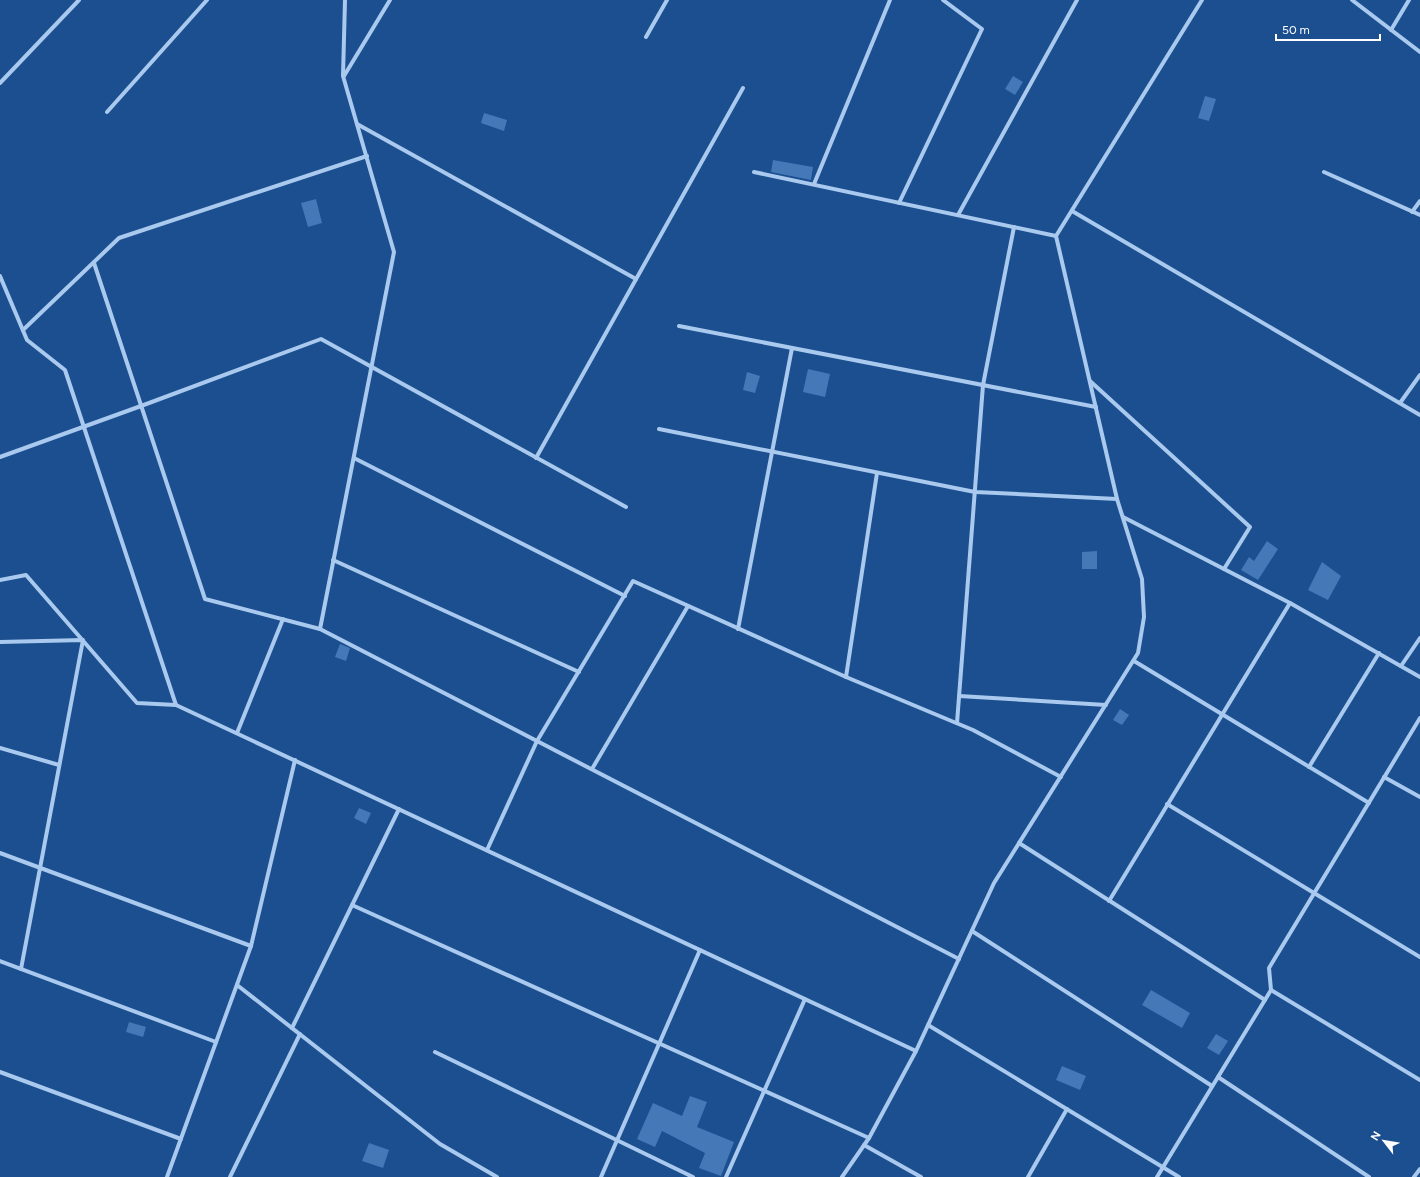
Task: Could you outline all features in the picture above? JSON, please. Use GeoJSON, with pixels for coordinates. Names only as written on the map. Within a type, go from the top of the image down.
{"type":"FeatureCollection","features":[{"type":"Feature","properties":{"kind":"street"},"geometry":{"type":"LineString","coordinates":[[0,83],[79,0]]}},
{"type":"Feature","properties":{"kind":"street"},"geometry":{"type":"LineString","coordinates":[[107,112],[207,0]]}},
{"type":"Feature","properties":{"kind":"street"},"geometry":{"type":"LineString","coordinates":[[320,629],[394,252],[343,76],[346,0]]}},
{"type":"Feature","properties":{"kind":"street"},"geometry":{"type":"LineString","coordinates":[[343,76],[390,0]]}},
{"type":"Feature","properties":{"kind":"street"},"geometry":{"type":"LineString","coordinates":[[646,37],[667,0]]}},
{"type":"Feature","properties":{"kind":"street"},"geometry":{"type":"LineString","coordinates":[[814,184],[890,0]]}},
{"type":"Feature","properties":{"kind":"street"},"geometry":{"type":"LineString","coordinates":[[899,203],[982,29],[943,0]]}},
{"type":"Feature","properties":{"kind":"street"},"geometry":{"type":"LineString","coordinates":[[958,215],[1077,0]]}},
{"type":"Feature","properties":{"kind":"street"},"geometry":{"type":"LineString","coordinates":[[842,1177],[869,1138],[916,1051],[994,883],[1138,653],[1144,617],[1142,579],[1117,499],[1056,236],[1202,0]]}},
{"type":"Feature","properties":{"kind":"street"},"geometry":{"type":"LineString","coordinates":[[1352,0],[1420,52]]}},
{"type":"Feature","properties":{"kind":"street"},"geometry":{"type":"LineString","coordinates":[[1391,30],[1408,0]]}},
{"type":"Feature","properties":{"kind":"street"},"geometry":{"type":"LineString","coordinates":[[536,458],[743,88]]}},
{"type":"Feature","properties":{"kind":"street"},"geometry":{"type":"LineString","coordinates":[[357,124],[636,279]]}},
{"type":"Feature","properties":{"kind":"street"},"geometry":{"type":"LineString","coordinates":[[23,330],[119,238],[367,156]]}},
{"type":"Feature","properties":{"kind":"street"},"geometry":{"type":"LineString","coordinates":[[754,172],[1056,236]]}},
{"type":"Feature","properties":{"kind":"street"},"geometry":{"type":"LineString","coordinates":[[1324,172],[1420,215]]}},
{"type":"Feature","properties":{"kind":"street"},"geometry":{"type":"LineString","coordinates":[[1412,212],[1420,201]]}},
{"type":"Feature","properties":{"kind":"street"},"geometry":{"type":"LineString","coordinates":[[1072,211],[1420,415]]}},
{"type":"Feature","properties":{"kind":"street"},"geometry":{"type":"LineString","coordinates":[[957,723],[983,385],[1014,227]]}},
{"type":"Feature","properties":{"kind":"street"},"geometry":{"type":"LineString","coordinates":[[94,263],[205,599],[320,629],[959,959]]}},
{"type":"Feature","properties":{"kind":"street"},"geometry":{"type":"LineString","coordinates":[[0,276],[27,340],[65,370],[176,705]]}},
{"type":"Feature","properties":{"kind":"street"},"geometry":{"type":"LineString","coordinates":[[679,326],[1096,406]]}},
{"type":"Feature","properties":{"kind":"street"},"geometry":{"type":"LineString","coordinates":[[0,457],[321,339],[626,507]]}},
{"type":"Feature","properties":{"kind":"street"},"geometry":{"type":"LineString","coordinates":[[738,629],[792,348]]}},
{"type":"Feature","properties":{"kind":"street"},"geometry":{"type":"LineString","coordinates":[[1400,403],[1420,375]]}},
{"type":"Feature","properties":{"kind":"street"},"geometry":{"type":"LineString","coordinates":[[1090,381],[1250,527],[1224,569]]}},
{"type":"Feature","properties":{"kind":"street"},"geometry":{"type":"LineString","coordinates":[[659,428],[975,492],[1117,499]]}},
{"type":"Feature","properties":{"kind":"street"},"geometry":{"type":"LineString","coordinates":[[354,458],[625,596]]}},
{"type":"Feature","properties":{"kind":"street"},"geometry":{"type":"LineString","coordinates":[[846,677],[876,473]]}},
{"type":"Feature","properties":{"kind":"street"},"geometry":{"type":"LineString","coordinates":[[1123,517],[1290,603],[1420,677]]}},
{"type":"Feature","properties":{"kind":"street"},"geometry":{"type":"LineString","coordinates":[[333,560],[579,672]]}},
{"type":"Feature","properties":{"kind":"street"},"geometry":{"type":"LineString","coordinates":[[0,580],[26,575],[137,703],[176,705],[916,1051]]}},
{"type":"Feature","properties":{"kind":"street"},"geometry":{"type":"LineString","coordinates":[[487,850],[537,741],[633,581],[846,677],[973,730],[1061,777]]}},
{"type":"Feature","properties":{"kind":"street"},"geometry":{"type":"LineString","coordinates":[[1109,901],[1290,603]]}},
{"type":"Feature","properties":{"kind":"street"},"geometry":{"type":"LineString","coordinates":[[592,769],[688,606]]}},
{"type":"Feature","properties":{"kind":"street"},"geometry":{"type":"LineString","coordinates":[[237,733],[283,619]]}},
{"type":"Feature","properties":{"kind":"street"},"geometry":{"type":"LineString","coordinates":[[1401,666],[1420,638]]}},
{"type":"Feature","properties":{"kind":"street"},"geometry":{"type":"LineString","coordinates":[[0,642],[83,640]]}},
{"type":"Feature","properties":{"kind":"street"},"geometry":{"type":"LineString","coordinates":[[21,969],[83,640]]}},
{"type":"Feature","properties":{"kind":"street"},"geometry":{"type":"LineString","coordinates":[[1309,767],[1379,653]]}},
{"type":"Feature","properties":{"kind":"street"},"geometry":{"type":"LineString","coordinates":[[1134,661],[1369,803]]}},
{"type":"Feature","properties":{"kind":"street"},"geometry":{"type":"LineString","coordinates":[[959,696],[1106,705]]}},
{"type":"Feature","properties":{"kind":"street"},"geometry":{"type":"LineString","coordinates":[[1157,1177],[1271,990],[1270,968],[1420,718]]}},
{"type":"Feature","properties":{"kind":"street"},"geometry":{"type":"LineString","coordinates":[[0,748],[59,765]]}},
{"type":"Feature","properties":{"kind":"street"},"geometry":{"type":"LineString","coordinates":[[167,1177],[251,946],[295,760]]}},
{"type":"Feature","properties":{"kind":"street"},"geometry":{"type":"LineString","coordinates":[[1384,777],[1420,797]]}},
{"type":"Feature","properties":{"kind":"street"},"geometry":{"type":"LineString","coordinates":[[1167,804],[1420,957]]}},
{"type":"Feature","properties":{"kind":"street"},"geometry":{"type":"LineString","coordinates":[[292,1028],[399,809]]}},
{"type":"Feature","properties":{"kind":"street"},"geometry":{"type":"LineString","coordinates":[[1019,843],[1265,1000]]}},
{"type":"Feature","properties":{"kind":"street"},"geometry":{"type":"LineString","coordinates":[[0,853],[251,946]]}},
{"type":"Feature","properties":{"kind":"street"},"geometry":{"type":"LineString","coordinates":[[352,905],[869,1138]]}},
{"type":"Feature","properties":{"kind":"street"},"geometry":{"type":"LineString","coordinates":[[972,931],[1212,1086]]}},
{"type":"Feature","properties":{"kind":"street"},"geometry":{"type":"LineString","coordinates":[[601,1177],[700,950]]}},
{"type":"Feature","properties":{"kind":"street"},"geometry":{"type":"LineString","coordinates":[[0,961],[216,1042]]}},
{"type":"Feature","properties":{"kind":"street"},"geometry":{"type":"LineString","coordinates":[[237,985],[440,1144],[497,1177]]}},
{"type":"Feature","properties":{"kind":"street"},"geometry":{"type":"LineString","coordinates":[[1271,990],[1420,1080]]}},
{"type":"Feature","properties":{"kind":"street"},"geometry":{"type":"LineString","coordinates":[[726,1177],[805,999]]}},
{"type":"Feature","properties":{"kind":"street"},"geometry":{"type":"LineString","coordinates":[[928,1025],[1180,1177]]}},
{"type":"Feature","properties":{"kind":"street"},"geometry":{"type":"LineString","coordinates":[[230,1177],[300,1034]]}},
{"type":"Feature","properties":{"kind":"street"},"geometry":{"type":"LineString","coordinates":[[435,1052],[693,1177]]}},
{"type":"Feature","properties":{"kind":"street"},"geometry":{"type":"LineString","coordinates":[[0,1072],[181,1139]]}},
{"type":"Feature","properties":{"kind":"street"},"geometry":{"type":"LineString","coordinates":[[1218,1077],[1369,1177]]}},
{"type":"Feature","properties":{"kind":"street"},"geometry":{"type":"LineString","coordinates":[[1028,1177],[1067,1108]]}},
{"type":"Feature","properties":{"kind":"street"},"geometry":{"type":"LineString","coordinates":[[864,1145],[921,1177]]}},
{"type":"Feature","properties":{"kind":"street"},"geometry":{"type":"LineString","coordinates":[[1414,1177],[1420,1169]]}},
{"type":"Feature","properties":{"kind":"building"},"geometry":{"type":"Polygon","coordinates":[[[1013,76],[1023,82],[1015,95],[1005,89],[1013,76]]]}},
{"type":"Feature","properties":{"kind":"building"},"geometry":{"type":"Polygon","coordinates":[[[1205,96],[1216,99],[1209,121],[1198,118],[1205,96]]]}},
{"type":"Feature","properties":{"kind":"building"},"geometry":{"type":"Polygon","coordinates":[[[484,113],[507,120],[504,131],[481,123],[484,113]]]}},
{"type":"Feature","properties":{"kind":"building"},"geometry":{"type":"Polygon","coordinates":[[[773,160],[813,167],[811,180],[771,172],[773,160]]]}},
{"type":"Feature","properties":{"kind":"building"},"geometry":{"type":"Polygon","coordinates":[[[316,199],[322,223],[308,227],[301,203],[316,199]]]}},
{"type":"Feature","properties":{"kind":"building"},"geometry":{"type":"Polygon","coordinates":[[[808,369],[830,374],[825,397],[803,392],[808,369]]]}},
{"type":"Feature","properties":{"kind":"building"},"geometry":{"type":"Polygon","coordinates":[[[747,372],[760,376],[755,393],[743,390],[747,372]]]}},
{"type":"Feature","properties":{"kind":"building"},"geometry":{"type":"Polygon","coordinates":[[[1267,541],[1278,549],[1258,580],[1241,570],[1249,557],[1254,561],[1267,541]]]}},
{"type":"Feature","properties":{"kind":"building"},"geometry":{"type":"Polygon","coordinates":[[[1097,551],[1097,569],[1082,569],[1082,552],[1097,551]]]}},
{"type":"Feature","properties":{"kind":"building"},"geometry":{"type":"Polygon","coordinates":[[[1322,562],[1341,576],[1328,600],[1308,590],[1322,562]]]}},
{"type":"Feature","properties":{"kind":"building"},"geometry":{"type":"Polygon","coordinates":[[[340,644],[350,648],[346,661],[335,657],[340,644]]]}},
{"type":"Feature","properties":{"kind":"building"},"geometry":{"type":"Polygon","coordinates":[[[1120,709],[1129,715],[1122,725],[1113,720],[1120,709]]]}},
{"type":"Feature","properties":{"kind":"building"},"geometry":{"type":"Polygon","coordinates":[[[359,808],[371,813],[366,824],[354,818],[359,808]]]}},
{"type":"Feature","properties":{"kind":"building"},"geometry":{"type":"Polygon","coordinates":[[[1151,990],[1190,1013],[1182,1028],[1142,1005],[1151,990]]]}},
{"type":"Feature","properties":{"kind":"building"},"geometry":{"type":"Polygon","coordinates":[[[129,1022],[146,1027],[143,1037],[126,1032],[129,1022]]]}},
{"type":"Feature","properties":{"kind":"building"},"geometry":{"type":"Polygon","coordinates":[[[1216,1034],[1228,1041],[1219,1055],[1207,1048],[1216,1034]]]}},
{"type":"Feature","properties":{"kind":"building"},"geometry":{"type":"Polygon","coordinates":[[[1062,1066],[1086,1076],[1080,1090],[1056,1080],[1062,1066]]]}},
{"type":"Feature","properties":{"kind":"building"},"geometry":{"type":"Polygon","coordinates":[[[690,1096],[707,1102],[697,1127],[734,1142],[721,1176],[699,1168],[705,1153],[662,1131],[655,1147],[637,1139],[653,1103],[682,1116],[690,1096]]]}},
{"type":"Feature","properties":{"kind":"building"},"geometry":{"type":"Polygon","coordinates":[[[369,1143],[389,1150],[383,1168],[362,1161],[369,1143]]]}}]}
